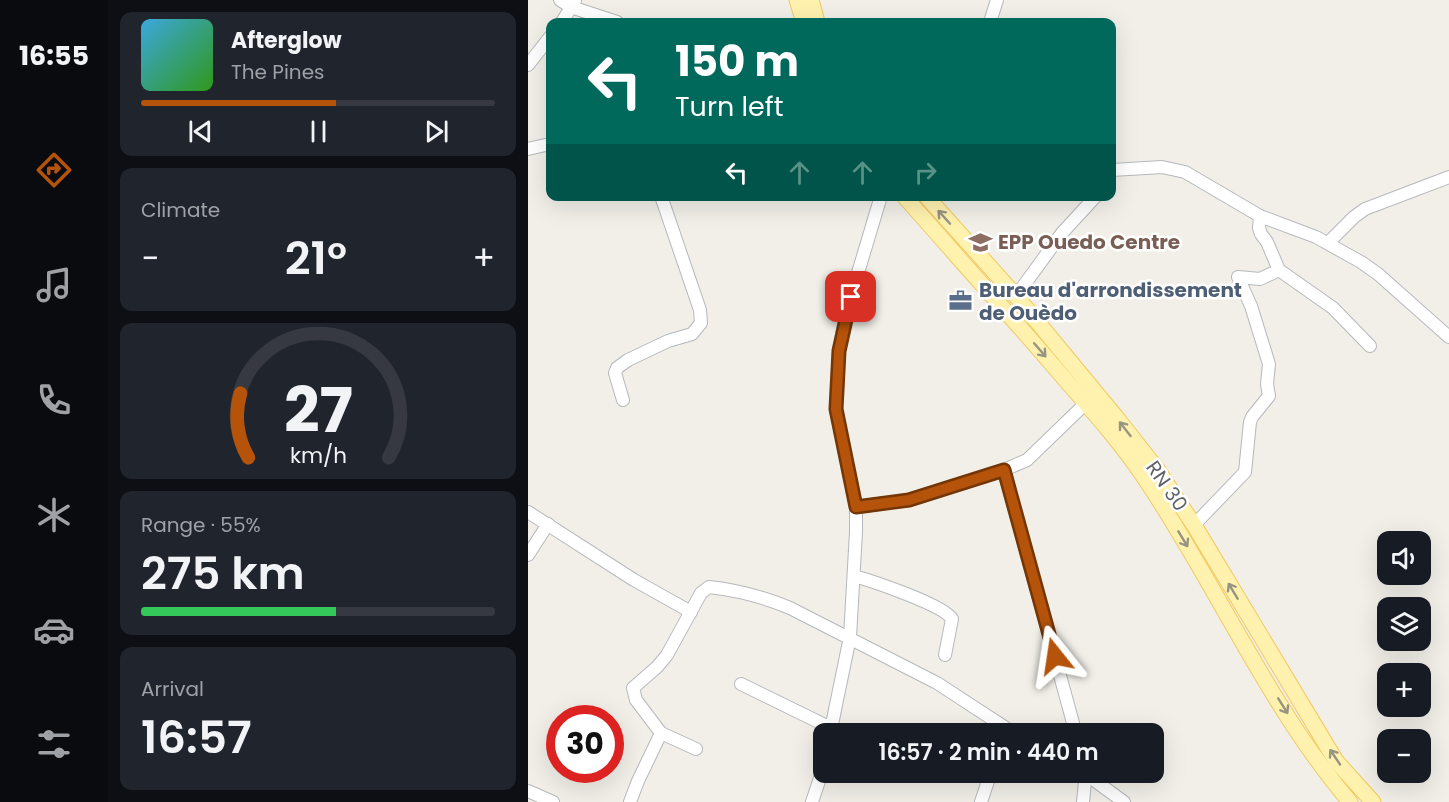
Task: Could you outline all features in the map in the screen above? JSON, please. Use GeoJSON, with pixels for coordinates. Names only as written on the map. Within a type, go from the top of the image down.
{"type":"FeatureCollection","features":[{"type":"Feature","properties":{"kind":"main road"},"geometry":{"type":"LineString","coordinates":[[797,0],[803,18]]}},
{"type":"Feature","properties":{"kind":"main road"},"geometry":{"type":"LineString","coordinates":[[811,0],[817,18]]}},
{"type":"Feature","properties":{"kind":"main road","name":"RN 30"},"geometry":{"type":"LineString","coordinates":[[908,201],[1086,403],[1145,478],[1182,536],[1281,705],[1324,771],[1350,802]]}},
{"type":"Feature","properties":{"kind":"main road","name":"RN 30"},"geometry":{"type":"LineString","coordinates":[[930,201],[1016,296],[1157,469],[1194,525],[1336,761],[1373,802]]}},
{"type":"Feature","properties":{"kind":"street"},"geometry":{"type":"LineString","coordinates":[[560,0],[607,18]]}},
{"type":"Feature","properties":{"kind":"street"},"geometry":{"type":"LineString","coordinates":[[991,18],[997,0]]}},
{"type":"Feature","properties":{"kind":"street"},"geometry":{"type":"LineString","coordinates":[[565,18],[574,4]]}},
{"type":"Feature","properties":{"kind":"street"},"geometry":{"type":"LineString","coordinates":[[528,65],[546,43]]}},
{"type":"Feature","properties":{"kind":"street"},"geometry":{"type":"LineString","coordinates":[[528,149],[546,145]]}},
{"type":"Feature","properties":{"kind":"street"},"geometry":{"type":"LineString","coordinates":[[1117,170],[1162,167],[1185,172],[1260,216],[1328,243],[1378,274],[1449,337]]}},
{"type":"Feature","properties":{"kind":"street"},"geometry":{"type":"LineString","coordinates":[[1328,243],[1353,217],[1365,209],[1449,177]]}},
{"type":"Feature","properties":{"kind":"street"},"geometry":{"type":"LineString","coordinates":[[623,400],[615,373],[617,368],[628,360],[668,341],[692,334],[701,323],[700,310],[663,201]]}},
{"type":"Feature","properties":{"kind":"street"},"geometry":{"type":"LineString","coordinates":[[832,723],[850,638],[856,507],[836,409],[839,351],[846,313],[880,201]]}},
{"type":"Feature","properties":{"kind":"street"},"geometry":{"type":"LineString","coordinates":[[1016,296],[1062,232],[1091,201]]}},
{"type":"Feature","properties":{"kind":"street"},"geometry":{"type":"LineString","coordinates":[[1260,216],[1259,228],[1279,270],[1333,308],[1370,346]]}},
{"type":"Feature","properties":{"kind":"street"},"geometry":{"type":"LineString","coordinates":[[1194,525],[1245,472],[1251,417],[1269,396],[1267,384],[1269,364],[1251,306],[1238,277],[1260,279],[1279,270]]}},
{"type":"Feature","properties":{"kind":"street"},"geometry":{"type":"LineString","coordinates":[[856,507],[909,500],[1004,470],[1027,460],[1086,403]]}},
{"type":"Feature","properties":{"kind":"street"},"geometry":{"type":"LineString","coordinates":[[1004,470],[1073,723]]}},
{"type":"Feature","properties":{"kind":"street"},"geometry":{"type":"LineString","coordinates":[[528,512],[634,580],[691,612]]}},
{"type":"Feature","properties":{"kind":"street"},"geometry":{"type":"LineString","coordinates":[[528,555],[549,524]]}},
{"type":"Feature","properties":{"kind":"street"},"geometry":{"type":"LineString","coordinates":[[854,576],[932,605],[949,614],[952,619],[945,656]]}},
{"type":"Feature","properties":{"kind":"street"},"geometry":{"type":"LineString","coordinates":[[696,749],[661,733],[636,700],[633,688],[663,661],[704,589],[709,587],[727,589],[773,601],[937,683],[996,723]]}},
{"type":"Feature","properties":{"kind":"street"},"geometry":{"type":"LineString","coordinates":[[741,684],[817,723]]}},
{"type":"Feature","properties":{"kind":"street"},"geometry":{"type":"LineString","coordinates":[[630,802],[661,733]]}},
{"type":"Feature","properties":{"kind":"street"},"geometry":{"type":"LineString","coordinates":[[812,802],[818,783]]}},
{"type":"Feature","properties":{"kind":"street"},"geometry":{"type":"LineString","coordinates":[[981,802],[987,783]]}},
{"type":"Feature","properties":{"kind":"street"},"geometry":{"type":"LineString","coordinates":[[1083,802],[1084,783]]}},
{"type":"Feature","properties":{"kind":"street"},"geometry":{"type":"LineString","coordinates":[[1098,783],[1124,802]]}},
{"type":"Feature","properties":{"kind":"street"},"geometry":{"type":"LineString","coordinates":[[528,791],[553,802]]}},
{"type":"Feature","properties":{"kind":"place","name":"EPP Ouedo Centre"},"geometry":{"type":"Point","coordinates":[980,242]}},
{"type":"Feature","properties":{"kind":"place","name":"Bureau d'arrondissement de Ouèdo"},"geometry":{"type":"Point","coordinates":[961,301]}},
{"type":"Feature","properties":{"kind":"route"},"geometry":{"type":"LineString","coordinates":[[851,297],[839,351],[836,409],[856,507],[909,500],[1004,470],[1055,656]]}}]}
